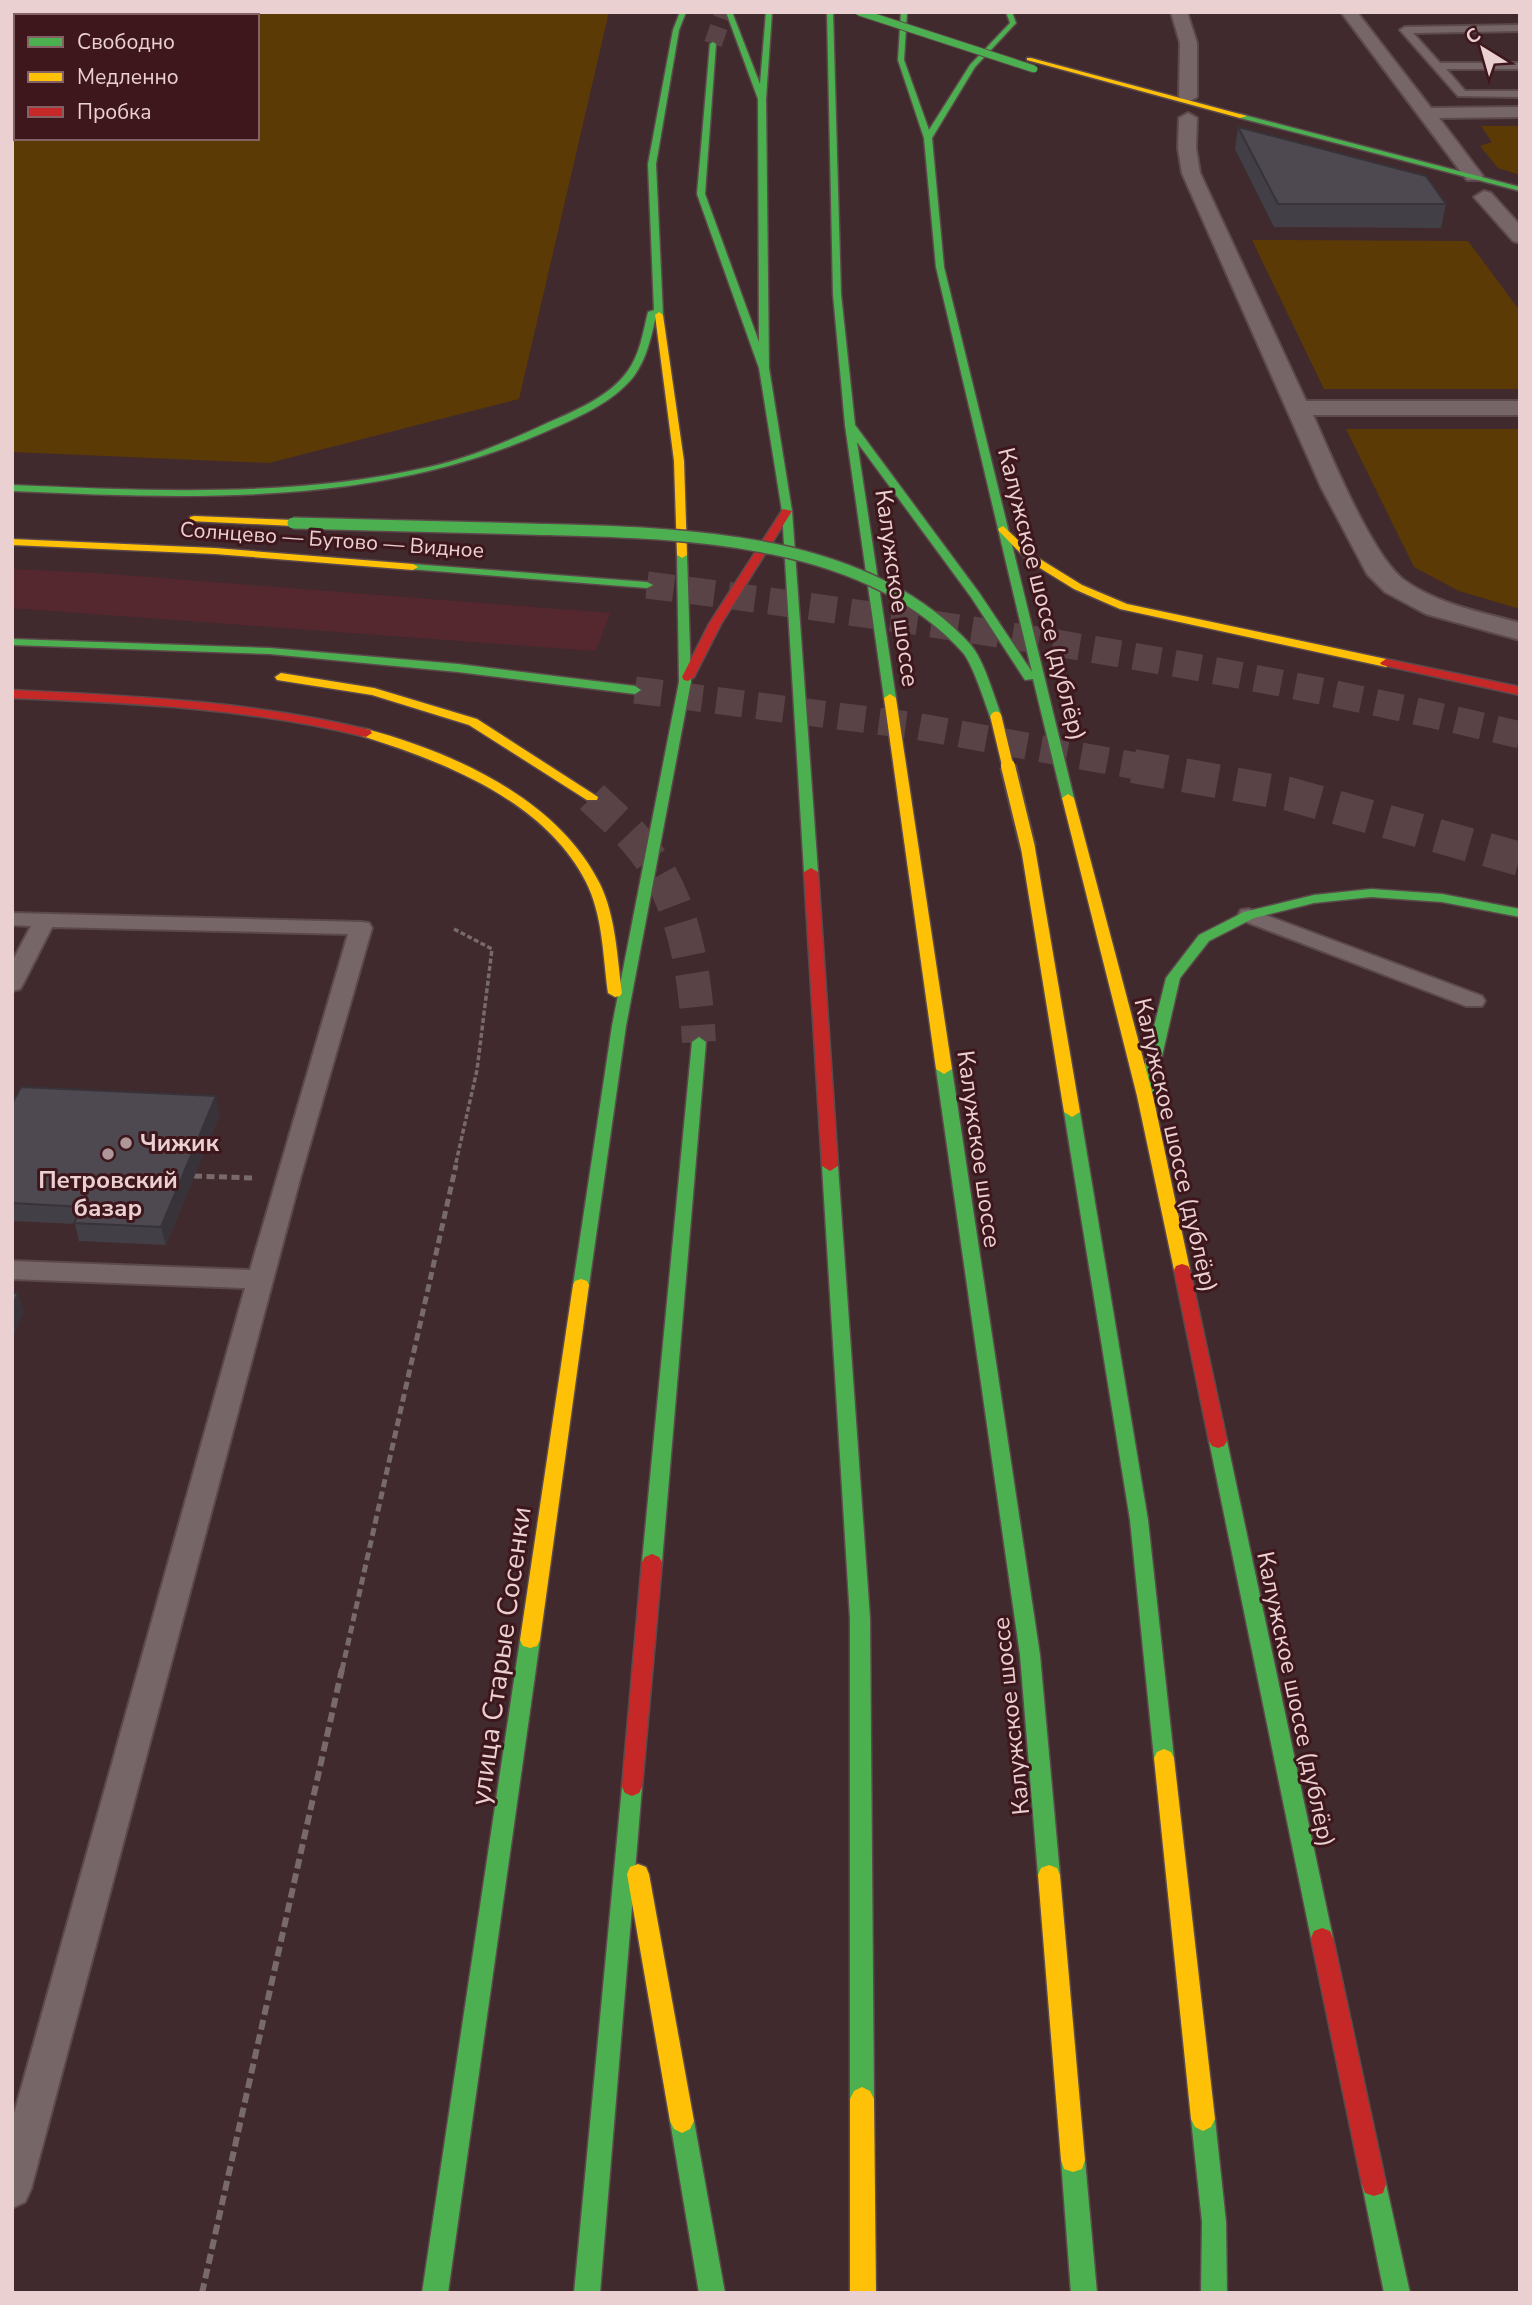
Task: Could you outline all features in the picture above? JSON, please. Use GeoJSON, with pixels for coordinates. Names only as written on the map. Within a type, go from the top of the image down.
{"type":"FeatureCollection","features":[{"type":"Feature","properties":{"kind":"main road"},"geometry":{"type":"LineString","coordinates":[[619,1026],[685,682],[680,461],[656,290],[652,164],[676,30],[683,12]]}},
{"type":"Feature","properties":{"kind":"main road"},"geometry":{"type":"LineString","coordinates":[[729,12],[762,99]]}},
{"type":"Feature","properties":{"kind":"main road"},"geometry":{"type":"LineString","coordinates":[[764,368],[762,99],[769,12]]}},
{"type":"Feature","properties":{"kind":"main road","name":"Калужское шоссе"},"geometry":{"type":"LineString","coordinates":[[830,12],[837,294],[850,425],[1030,1655],[1084,2293]]}},
{"type":"Feature","properties":{"kind":"main road"},"geometry":{"type":"LineString","coordinates":[[859,12],[1031,64],[1189,116],[1508,204]]}},
{"type":"Feature","properties":{"kind":"main road","name":"Калужское шоссе (дублёр)"},"geometry":{"type":"LineString","coordinates":[[904,12],[901,60],[928,138],[940,267],[1043,699],[1145,1096],[1398,2293]]}},
{"type":"Feature","properties":{"kind":"main road"},"geometry":{"type":"LineString","coordinates":[[928,138],[972,66],[1013,23],[1009,12]]}},
{"type":"Feature","properties":{"kind":"main road"},"geometry":{"type":"LineString","coordinates":[[954,25],[1031,64],[1520,189]]}},
{"type":"Feature","properties":{"kind":"main road"},"geometry":{"type":"LineString","coordinates":[[713,44],[701,194],[764,368],[787,510],[860,1618],[863,2293]]}},
{"type":"Feature","properties":{"kind":"main road"},"geometry":{"type":"LineString","coordinates":[[12,488],[188,496],[263,494],[398,475],[488,453],[526,440],[566,420],[599,401],[628,378],[641,359],[656,290]]}},
{"type":"Feature","properties":{"kind":"main road"},"geometry":{"type":"LineString","coordinates":[[850,425],[976,596],[1043,699]]}},
{"type":"Feature","properties":{"kind":"main road"},"geometry":{"type":"LineString","coordinates":[[685,682],[715,624],[787,510]]}},
{"type":"Feature","properties":{"kind":"main road"},"geometry":{"type":"LineString","coordinates":[[173,518],[530,531],[637,532],[722,539],[803,555],[853,573],[919,606],[969,651],[995,710],[1028,848],[1139,1520],[1214,2221],[1214,2293]]}},
{"type":"Feature","properties":{"kind":"main road"},"geometry":{"type":"LineString","coordinates":[[1003,529],[1031,558],[1078,587],[1124,607],[1520,691]]}},
{"type":"Feature","properties":{"kind":"main road","name":"Солнцево — Бутово — Видное"},"geometry":{"type":"LineString","coordinates":[[12,542],[215,551],[647,585]]}},
{"type":"Feature","properties":{"kind":"main road"},"geometry":{"type":"LineString","coordinates":[[12,642],[270,651],[458,668],[635,690]]}},
{"type":"Feature","properties":{"kind":"main road"},"geometry":{"type":"LineString","coordinates":[[47,643],[195,665]]}},
{"type":"Feature","properties":{"kind":"main road"},"geometry":{"type":"LineString","coordinates":[[262,674],[314,680],[374,692],[473,722],[592,797]]}},
{"type":"Feature","properties":{"kind":"main road"},"geometry":{"type":"LineString","coordinates":[[12,694],[277,712],[408,744],[480,776],[530,811],[568,845],[593,882],[605,920],[619,1026]]}},
{"type":"Feature","properties":{"kind":"main road"},"geometry":{"type":"LineString","coordinates":[[1145,1096],[1173,978],[1203,938],[1249,915],[1314,899],[1371,893],[1442,898],[1520,913]]}},
{"type":"Feature","properties":{"kind":"main road","name":"улица Старые Сосенки"},"geometry":{"type":"LineString","coordinates":[[435,2293],[619,1026]]}},
{"type":"Feature","properties":{"kind":"main road"},"geometry":{"type":"LineString","coordinates":[[587,2293],[699,1042]]}},
{"type":"Feature","properties":{"kind":"main road"},"geometry":{"type":"LineString","coordinates":[[629,1820],[712,2293]]}},
{"type":"Feature","properties":{"kind":"street"},"geometry":{"type":"LineString","coordinates":[[1179,12],[1187,29],[1191,56],[1187,148],[1191,173],[1334,487],[1370,559],[1384,577],[1408,594],[1436,608],[1520,632]]}},
{"type":"Feature","properties":{"kind":"street"},"geometry":{"type":"LineString","coordinates":[[1349,12],[1452,150],[1475,176]]}},
{"type":"Feature","properties":{"kind":"street"},"geometry":{"type":"LineString","coordinates":[[1424,113],[1520,112]]}},
{"type":"Feature","properties":{"kind":"street"},"geometry":{"type":"LineString","coordinates":[[1395,156],[1424,156],[1452,150]]}},
{"type":"Feature","properties":{"kind":"street"},"geometry":{"type":"LineString","coordinates":[[1484,197],[1502,219],[1518,231]]}},
{"type":"Feature","properties":{"kind":"street"},"geometry":{"type":"LineString","coordinates":[[1298,408],[1520,408]]}},
{"type":"Feature","properties":{"kind":"lane"},"geometry":{"type":"LineString","coordinates":[[1520,29],[1405,30],[1462,94],[1520,94]]}},
{"type":"Feature","properties":{"kind":"lane"},"geometry":{"type":"LineString","coordinates":[[1437,66],[1520,66]]}},
{"type":"Feature","properties":{"kind":"lane"},"geometry":{"type":"LineString","coordinates":[[1249,915],[1474,1001]]}},
{"type":"Feature","properties":{"kind":"lane"},"geometry":{"type":"LineString","coordinates":[[12,919],[361,928],[288,1179],[12,2189]]}},
{"type":"Feature","properties":{"kind":"lane"},"geometry":{"type":"LineString","coordinates":[[12,984],[45,920]]}},
{"type":"Feature","properties":{"kind":"lane"},"geometry":{"type":"LineString","coordinates":[[12,1270],[261,1280]]}},
{"type":"Feature","properties":{"kind":"path"},"geometry":{"type":"LineString","coordinates":[[202,2293],[477,1070],[492,949],[454,929]]}},
{"type":"Feature","properties":{"kind":"path"},"geometry":{"type":"LineString","coordinates":[[194,1176],[288,1179]]}},
{"type":"Feature","properties":{"kind":"shaded area"},"geometry":{"type":"Polygon","coordinates":[[[12,12],[609,12],[519,399],[269,463],[12,452],[12,12]]]}},
{"type":"Feature","properties":{"kind":"shaded area"},"geometry":{"type":"Polygon","coordinates":[[[1481,126],[1520,126],[1520,175],[1498,168],[1480,146],[1492,142],[1481,126]]]}},
{"type":"Feature","properties":{"kind":"shaded area"},"geometry":{"type":"Polygon","coordinates":[[[1252,240],[1468,241],[1520,311],[1520,389],[1324,389],[1252,240]]]}},
{"type":"Feature","properties":{"kind":"shaded area"},"geometry":{"type":"Polygon","coordinates":[[[1346,429],[1520,429],[1520,609],[1459,591],[1414,567],[1346,429]]]}},
{"type":"Feature","properties":{"kind":"shaded area"},"geometry":{"type":"Polygon","coordinates":[[[12,569],[97,573],[610,613],[596,651],[12,608],[12,569]]]}},
{"type":"Feature","properties":{"kind":"building"},"geometry":{"type":"Polygon","coordinates":[[[1238,127],[1426,176],[1446,204],[1278,204],[1238,127]]]}},
{"type":"Feature","properties":{"kind":"building","name":"Петровский базар"},"geometry":{"type":"Polygon","coordinates":[[[21,1087],[216,1096],[161,1227],[74,1223],[82,1207],[12,1203],[12,1104],[21,1087]]]}},
{"type":"Feature","properties":{"kind":"building"},"geometry":{"type":"Polygon","coordinates":[[[12,1293],[18,1293],[12,1308],[12,1293]]]}},
{"type":"Feature","properties":{"kind":"tunnel"},"geometry":{"type":"LineString","coordinates":[[713,44],[724,12]]}},
{"type":"Feature","properties":{"kind":"tunnel"},"geometry":{"type":"LineString","coordinates":[[647,585],[866,614],[1085,648],[1304,688],[1520,735]]}},
{"type":"Feature","properties":{"kind":"tunnel"},"geometry":{"type":"LineString","coordinates":[[635,690],[916,726],[1142,767]]}},
{"type":"Feature","properties":{"kind":"tunnel"},"geometry":{"type":"LineString","coordinates":[[1133,766],[1289,794],[1520,859]]}},
{"type":"Feature","properties":{"kind":"tunnel"},"geometry":{"type":"LineString","coordinates":[[592,797],[635,839],[652,861],[676,909],[690,961],[699,1042]]}},
{"type":"Feature","properties":{"kind":"traffic: fast"},"geometry":{"type":"LineString","coordinates":[[659,315],[652,164],[676,30],[683,12]]}},
{"type":"Feature","properties":{"kind":"traffic: fast"},"geometry":{"type":"LineString","coordinates":[[729,12],[762,99]]}},
{"type":"Feature","properties":{"kind":"traffic: fast"},"geometry":{"type":"LineString","coordinates":[[769,12],[762,99],[764,368],[787,511],[811,872]]}},
{"type":"Feature","properties":{"kind":"traffic: fast"},"geometry":{"type":"LineString","coordinates":[[830,12],[837,294],[850,425],[890,698]]}},
{"type":"Feature","properties":{"kind":"traffic: fast"},"geometry":{"type":"LineString","coordinates":[[859,12],[1034,69]]}},
{"type":"Feature","properties":{"kind":"traffic: fast"},"geometry":{"type":"LineString","coordinates":[[904,12],[901,60],[928,138],[940,267],[1068,798]]}},
{"type":"Feature","properties":{"kind":"traffic: fast"},"geometry":{"type":"LineString","coordinates":[[928,138],[972,66],[1013,23],[1009,12]]}},
{"type":"Feature","properties":{"kind":"traffic: fast"},"geometry":{"type":"LineString","coordinates":[[713,44],[701,194],[764,368]]}},
{"type":"Feature","properties":{"kind":"traffic: fast"},"geometry":{"type":"LineString","coordinates":[[1243,116],[1520,189]]}},
{"type":"Feature","properties":{"kind":"traffic: fast"},"geometry":{"type":"LineString","coordinates":[[12,488],[151,493],[294,490],[364,482],[433,469],[499,449],[563,420],[607,396],[623,383],[638,362],[652,312]]}},
{"type":"Feature","properties":{"kind":"traffic: fast"},"geometry":{"type":"LineString","coordinates":[[850,425],[976,596],[1029,677]]}},
{"type":"Feature","properties":{"kind":"traffic: fast"},"geometry":{"type":"LineString","coordinates":[[293,523],[637,532],[722,539],[802,556],[853,573],[919,606],[969,651],[996,717]]}},
{"type":"Feature","properties":{"kind":"traffic: fast"},"geometry":{"type":"LineString","coordinates":[[581,1285],[619,1026],[685,682],[682,555]]}},
{"type":"Feature","properties":{"kind":"traffic: fast"},"geometry":{"type":"LineString","coordinates":[[413,567],[647,585]]}},
{"type":"Feature","properties":{"kind":"traffic: fast"},"geometry":{"type":"LineString","coordinates":[[12,642],[270,651],[458,668],[635,690]]}},
{"type":"Feature","properties":{"kind":"traffic: fast"},"geometry":{"type":"LineString","coordinates":[[1146,1091],[1173,978],[1204,938],[1249,915],[1314,899],[1371,893],[1442,898],[1520,913]]}},
{"type":"Feature","properties":{"kind":"traffic: fast"},"geometry":{"type":"LineString","coordinates":[[652,1562],[699,1042]]}},
{"type":"Feature","properties":{"kind":"traffic: fast"},"geometry":{"type":"LineString","coordinates":[[944,1069],[1030,1655],[1049,1875]]}},
{"type":"Feature","properties":{"kind":"traffic: fast"},"geometry":{"type":"LineString","coordinates":[[1072,1112],[1139,1520],[1164,1758]]}},
{"type":"Feature","properties":{"kind":"traffic: fast"},"geometry":{"type":"LineString","coordinates":[[830,1166],[860,1618],[862,2099]]}},
{"type":"Feature","properties":{"kind":"traffic: fast"},"geometry":{"type":"LineString","coordinates":[[1218,1441],[1322,1938]]}},
{"type":"Feature","properties":{"kind":"traffic: fast"},"geometry":{"type":"LineString","coordinates":[[435,2293],[530,1640]]}},
{"type":"Feature","properties":{"kind":"traffic: fast"},"geometry":{"type":"LineString","coordinates":[[587,2293],[632,1787]]}},
{"type":"Feature","properties":{"kind":"traffic: fast"},"geometry":{"type":"LineString","coordinates":[[1203,2119],[1214,2222],[1214,2293]]}},
{"type":"Feature","properties":{"kind":"traffic: fast"},"geometry":{"type":"LineString","coordinates":[[682,2121],[712,2293]]}},
{"type":"Feature","properties":{"kind":"traffic: fast"},"geometry":{"type":"LineString","coordinates":[[1073,2160],[1084,2293]]}},
{"type":"Feature","properties":{"kind":"traffic: fast"},"geometry":{"type":"LineString","coordinates":[[1374,2184],[1397,2293]]}},
{"type":"Feature","properties":{"kind":"traffic: slow"},"geometry":{"type":"LineString","coordinates":[[1029,59],[1243,116]]}},
{"type":"Feature","properties":{"kind":"traffic: slow"},"geometry":{"type":"LineString","coordinates":[[659,315],[679,461],[682,555]]}},
{"type":"Feature","properties":{"kind":"traffic: slow"},"geometry":{"type":"LineString","coordinates":[[194,519],[293,523]]}},
{"type":"Feature","properties":{"kind":"traffic: slow"},"geometry":{"type":"LineString","coordinates":[[1003,529],[1031,558],[1078,587],[1124,607],[1386,663]]}},
{"type":"Feature","properties":{"kind":"traffic: slow"},"geometry":{"type":"LineString","coordinates":[[12,542],[215,551],[413,567]]}},
{"type":"Feature","properties":{"kind":"traffic: slow"},"geometry":{"type":"LineString","coordinates":[[281,677],[374,692],[473,722],[592,797]]}},
{"type":"Feature","properties":{"kind":"traffic: slow"},"geometry":{"type":"LineString","coordinates":[[890,698],[944,1069]]}},
{"type":"Feature","properties":{"kind":"traffic: slow"},"geometry":{"type":"LineString","coordinates":[[996,717],[1028,848]]}},
{"type":"Feature","properties":{"kind":"traffic: slow"},"geometry":{"type":"LineString","coordinates":[[366,733],[429,755],[495,787],[554,830],[576,855],[598,896],[608,937],[615,993]]}},
{"type":"Feature","properties":{"kind":"traffic: slow"},"geometry":{"type":"LineString","coordinates":[[1068,798],[1145,1096],[1182,1270]]}},
{"type":"Feature","properties":{"kind":"traffic: slow"},"geometry":{"type":"LineString","coordinates":[[1028,848],[1072,1112]]}},
{"type":"Feature","properties":{"kind":"traffic: slow"},"geometry":{"type":"LineString","coordinates":[[530,1640],[581,1285]]}},
{"type":"Feature","properties":{"kind":"traffic: slow"},"geometry":{"type":"LineString","coordinates":[[1164,1758],[1203,2119]]}},
{"type":"Feature","properties":{"kind":"traffic: slow"},"geometry":{"type":"LineString","coordinates":[[638,1874],[682,2121]]}},
{"type":"Feature","properties":{"kind":"traffic: slow"},"geometry":{"type":"LineString","coordinates":[[1049,1875],[1073,2160]]}},
{"type":"Feature","properties":{"kind":"traffic: slow"},"geometry":{"type":"LineString","coordinates":[[862,2099],[863,2293]]}},
{"type":"Feature","properties":{"kind":"traffic: jam"},"geometry":{"type":"LineString","coordinates":[[688,677],[715,624],[787,511]]}},
{"type":"Feature","properties":{"kind":"traffic: jam"},"geometry":{"type":"LineString","coordinates":[[1386,663],[1520,691]]}},
{"type":"Feature","properties":{"kind":"traffic: jam"},"geometry":{"type":"LineString","coordinates":[[12,694],[235,708],[323,722],[366,733]]}},
{"type":"Feature","properties":{"kind":"traffic: jam"},"geometry":{"type":"LineString","coordinates":[[811,872],[830,1166]]}},
{"type":"Feature","properties":{"kind":"traffic: jam"},"geometry":{"type":"LineString","coordinates":[[1182,1270],[1218,1441]]}},
{"type":"Feature","properties":{"kind":"traffic: jam"},"geometry":{"type":"LineString","coordinates":[[632,1787],[652,1562]]}},
{"type":"Feature","properties":{"kind":"traffic: jam"},"geometry":{"type":"LineString","coordinates":[[1322,1938],[1374,2184]]}},
{"type":"Feature","properties":{"kind":"place","name":"Чижик"},"geometry":{"type":"Point","coordinates":[126,1143]}},
{"type":"Feature","properties":{"kind":"place","name":"Петровский базар"},"geometry":{"type":"Point","coordinates":[108,1154]}}]}
